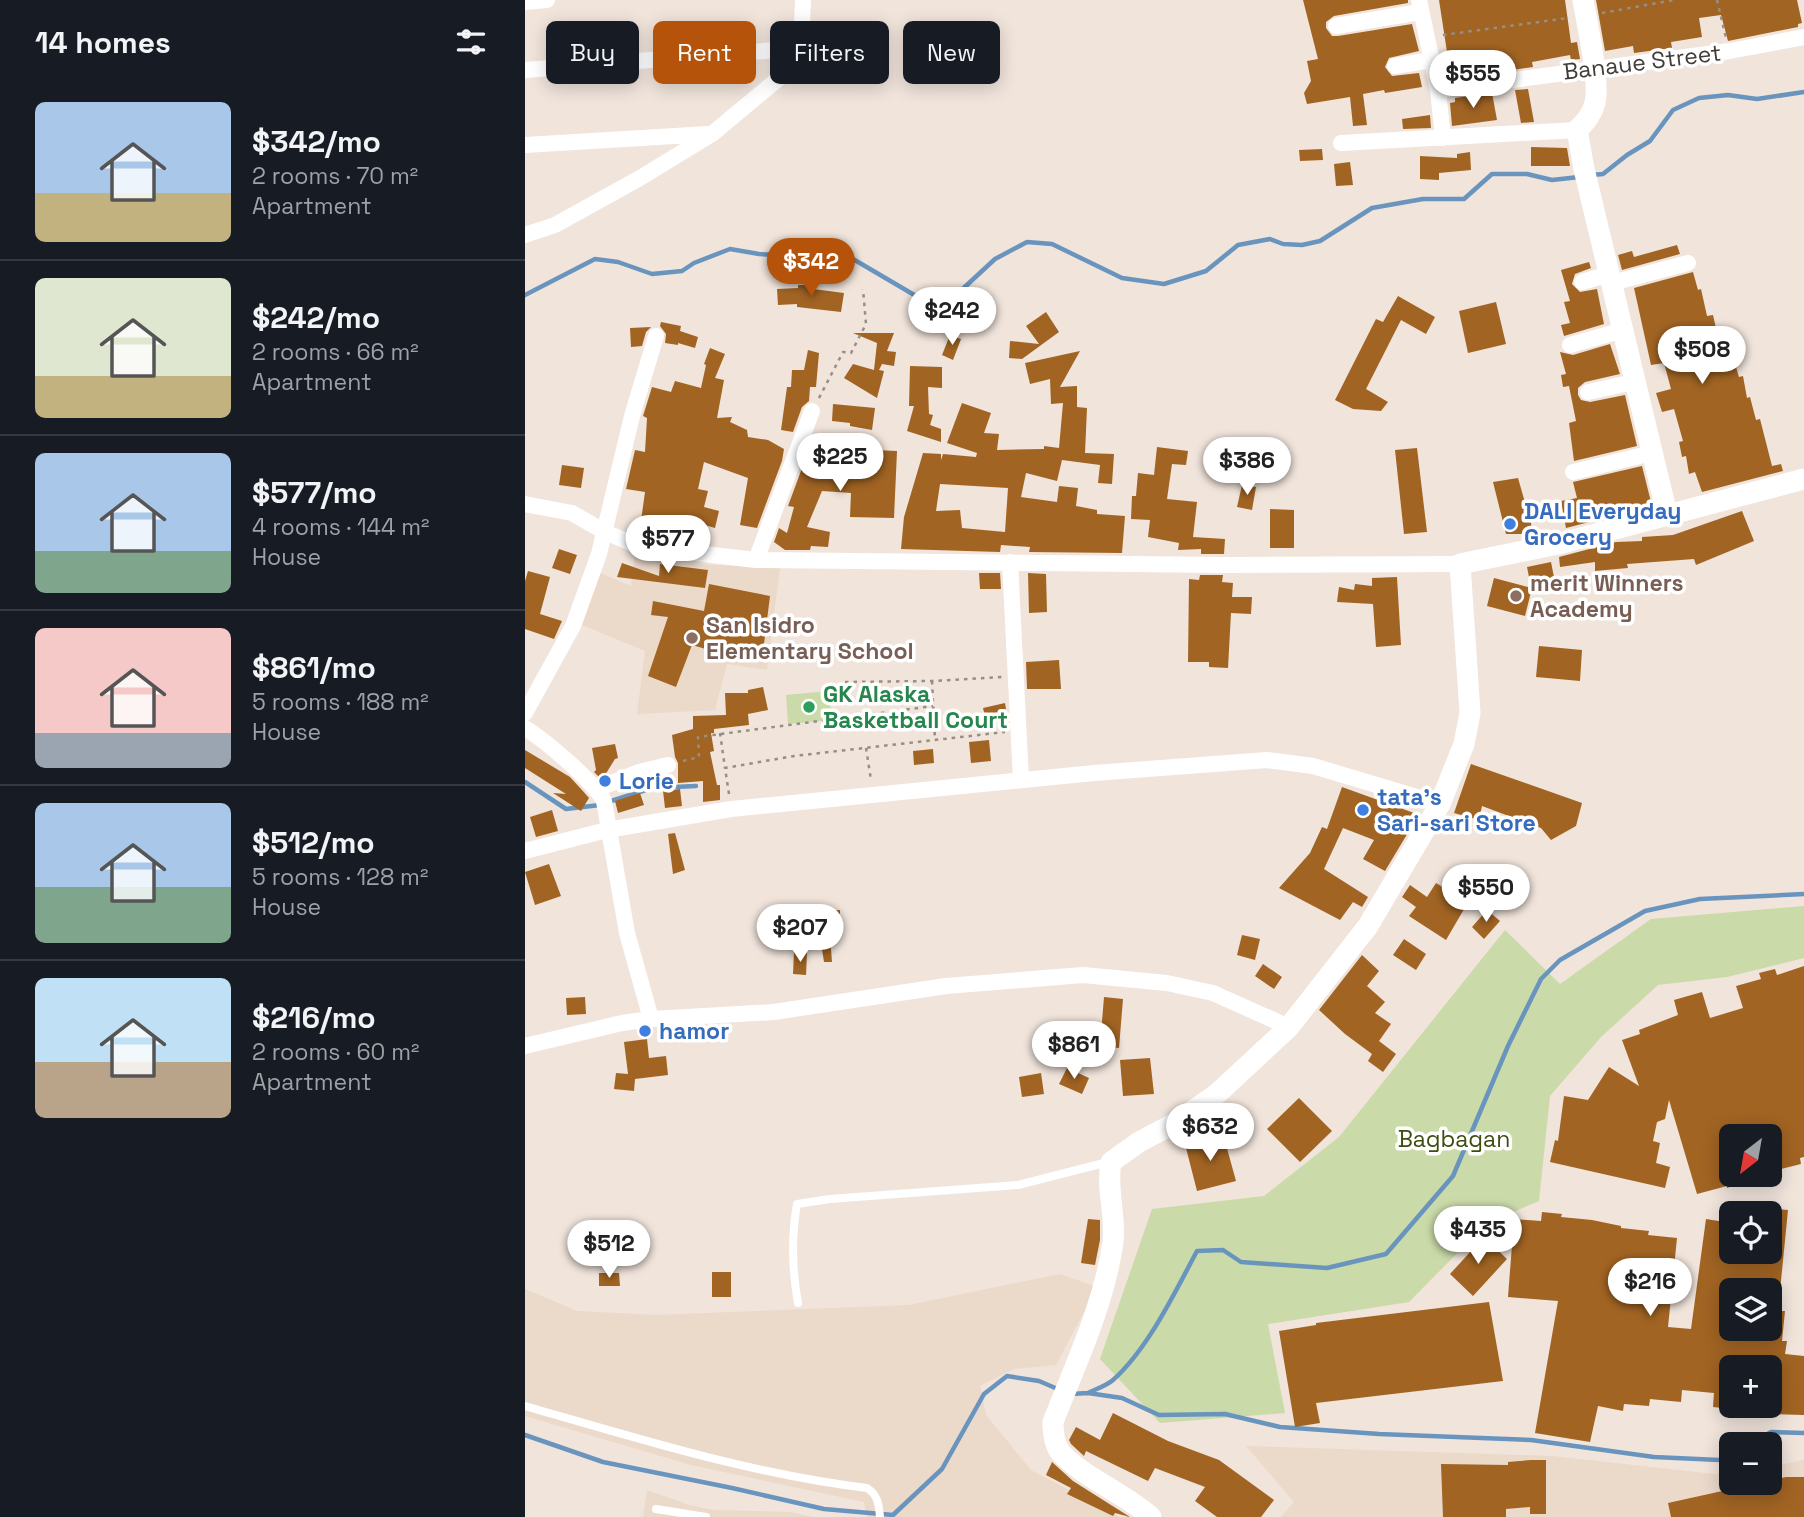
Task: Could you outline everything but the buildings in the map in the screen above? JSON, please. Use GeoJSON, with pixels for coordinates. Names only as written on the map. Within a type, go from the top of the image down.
{"type":"FeatureCollection","features":[{"type":"Feature","properties":{"kind":"street"},"geometry":{"type":"LineString","coordinates":[[525,2],[547,0]]}},
{"type":"Feature","properties":{"kind":"street"},"geometry":{"type":"LineString","coordinates":[[802,21],[803,0]]}},
{"type":"Feature","properties":{"kind":"street"},"geometry":{"type":"LineString","coordinates":[[1336,26],[1420,6],[1438,90],[1443,138]]}},
{"type":"Feature","properties":{"kind":"street"},"geometry":{"type":"LineString","coordinates":[[1341,142],[1577,130],[1587,121],[1595,102],[1594,68],[1584,8]]}},
{"type":"Feature","properties":{"kind":"street","name":"Banaue Street"},"geometry":{"type":"LineString","coordinates":[[1438,90],[1730,51],[1804,37]]}},
{"type":"Feature","properties":{"kind":"street"},"geometry":{"type":"LineString","coordinates":[[525,70],[770,50]]}},
{"type":"Feature","properties":{"kind":"street"},"geometry":{"type":"LineString","coordinates":[[1395,66],[1431,60]]}},
{"type":"Feature","properties":{"kind":"street"},"geometry":{"type":"LineString","coordinates":[[525,235],[555,225],[712,134],[772,84]]}},
{"type":"Feature","properties":{"kind":"street"},"geometry":{"type":"LineString","coordinates":[[1577,130],[1667,514]]}},
{"type":"Feature","properties":{"kind":"street"},"geometry":{"type":"LineString","coordinates":[[525,145],[712,134]]}},
{"type":"Feature","properties":{"kind":"street"},"geometry":{"type":"LineString","coordinates":[[525,224],[555,225]]}},
{"type":"Feature","properties":{"kind":"street"},"geometry":{"type":"LineString","coordinates":[[1582,282],[1688,264]]}},
{"type":"Feature","properties":{"kind":"street"},"geometry":{"type":"LineString","coordinates":[[1570,345],[1623,330]]}},
{"type":"Feature","properties":{"kind":"street"},"geometry":{"type":"LineString","coordinates":[[525,713],[573,626],[605,532],[632,416],[656,335]]}},
{"type":"Feature","properties":{"kind":"street"},"geometry":{"type":"LineString","coordinates":[[1588,392],[1634,382]]}},
{"type":"Feature","properties":{"kind":"street"},"geometry":{"type":"LineString","coordinates":[[756,560],[812,411]]}},
{"type":"Feature","properties":{"kind":"street"},"geometry":{"type":"LineString","coordinates":[[1573,472],[1652,453]]}},
{"type":"Feature","properties":{"kind":"street"},"geometry":{"type":"LineString","coordinates":[[525,504],[572,513],[605,532],[647,550],[756,560],[1460,564],[1558,544],[1804,479]]}},
{"type":"Feature","properties":{"kind":"street"},"geometry":{"type":"LineString","coordinates":[[1010,562],[1021,780]]}},
{"type":"Feature","properties":{"kind":"street"},"geometry":{"type":"LineString","coordinates":[[1150,1517],[1135,1503],[1059,1452],[1053,1434],[1052,1422],[1100,1304],[1113,1240],[1109,1186],[1111,1161],[1175,1123],[1218,1093],[1289,1027],[1368,926],[1440,804],[1464,744],[1470,713],[1460,564]]}},
{"type":"Feature","properties":{"kind":"street"},"geometry":{"type":"LineString","coordinates":[[525,728],[602,799],[627,933],[651,1019]]}},
{"type":"Feature","properties":{"kind":"street"},"geometry":{"type":"LineString","coordinates":[[525,851],[607,830],[731,809],[1021,780],[1267,760],[1313,765],[1440,804]]}},
{"type":"Feature","properties":{"kind":"street"},"geometry":{"type":"LineString","coordinates":[[602,799],[639,772],[668,765]]}},
{"type":"Feature","properties":{"kind":"street"},"geometry":{"type":"LineString","coordinates":[[525,1045],[651,1019],[774,1012],[946,986],[1083,975],[1167,983],[1213,993],[1289,1027]]}},
{"type":"Feature","properties":{"kind":"lane"},"geometry":{"type":"LineString","coordinates":[[798,1303],[792,1271],[797,1204],[830,1199],[1018,1185],[1111,1161]]}},
{"type":"Feature","properties":{"kind":"lane"},"geometry":{"type":"LineString","coordinates":[[525,1406],[711,1459],[813,1481],[867,1488],[874,1493],[879,1504],[880,1517]]}},
{"type":"Feature","properties":{"kind":"lane"},"geometry":{"type":"LineString","coordinates":[[656,1509],[706,1517]]}},
{"type":"Feature","properties":{"kind":"path"},"geometry":{"type":"LineString","coordinates":[[1426,37],[1584,8],[1674,0]]}},
{"type":"Feature","properties":{"kind":"path"},"geometry":{"type":"LineString","coordinates":[[1717,0],[1730,51]]}},
{"type":"Feature","properties":{"kind":"path"},"geometry":{"type":"LineString","coordinates":[[812,411],[843,352],[851,353],[866,324],[863,289]]}},
{"type":"Feature","properties":{"kind":"path"},"geometry":{"type":"LineString","coordinates":[[845,682],[1015,676]]}},
{"type":"Feature","properties":{"kind":"path"},"geometry":{"type":"LineString","coordinates":[[932,681],[935,740]]}},
{"type":"Feature","properties":{"kind":"path"},"geometry":{"type":"LineString","coordinates":[[668,765],[699,757],[698,737],[719,732],[933,706]]}},
{"type":"Feature","properties":{"kind":"path"},"geometry":{"type":"LineString","coordinates":[[725,768],[866,748],[1019,731]]}},
{"type":"Feature","properties":{"kind":"path"},"geometry":{"type":"LineString","coordinates":[[719,732],[731,809]]}},
{"type":"Feature","properties":{"kind":"path"},"geometry":{"type":"LineString","coordinates":[[866,748],[873,794]]}},
{"type":"Feature","properties":{"kind":"shaded area","name":"San Isidro Elementary School"},"geometry":{"type":"Polygon","coordinates":[[[635,554],[670,563],[780,568],[767,670],[727,664],[715,710],[637,714],[645,651],[582,625],[600,573],[631,586],[635,554]]]}},
{"type":"Feature","properties":{"kind":"shaded area"},"geometry":{"type":"Polygon","coordinates":[[[1060,1274],[1097,1287],[1056,1365],[1014,1369],[980,1386],[986,1415],[1031,1470],[1120,1517],[867,1517],[864,1502],[691,1465],[525,1416],[525,1289],[577,1311],[655,1315],[909,1305],[1060,1274]]]}},
{"type":"Feature","properties":{"kind":"shaded area"},"geometry":{"type":"Polygon","coordinates":[[[1246,1446],[1552,1456],[1719,1474],[1719,1495],[1782,1495],[1782,1464],[1804,1460],[1804,1517],[1281,1517],[1294,1502],[1246,1446]]]}},
{"type":"Feature","properties":{"kind":"shaded area"},"geometry":{"type":"Polygon","coordinates":[[[647,1490],[689,1505],[713,1510],[790,1512],[812,1517],[643,1517],[647,1490]]]}},
{"type":"Feature","properties":{"kind":"green space","name":"GK Alaska Basketball Court"},"geometry":{"type":"Polygon","coordinates":[[[829,691],[832,720],[788,724],[786,695],[829,691]]]}},
{"type":"Feature","properties":{"kind":"green space","name":"Bagbagan"},"geometry":{"type":"Polygon","coordinates":[[[1804,906],[1804,958],[1727,977],[1658,985],[1601,1037],[1550,1096],[1539,1201],[1487,1223],[1409,1302],[1268,1324],[1285,1413],[1160,1423],[1100,1359],[1152,1209],[1264,1196],[1339,1137],[1505,930],[1560,984],[1651,919],[1804,906]]]}},
{"type":"Feature","properties":{"kind":"waterway"},"geometry":{"type":"LineString","coordinates":[[1592,175],[1603,174],[1650,141],[1673,110],[1699,98],[1728,95],[1757,99],[1804,92]]}},
{"type":"Feature","properties":{"kind":"waterway"},"geometry":{"type":"LineString","coordinates":[[525,295],[595,259],[618,262],[652,274],[682,271],[694,263],[730,249],[759,254],[853,259],[916,296],[937,302],[955,296],[995,259],[1027,242],[1052,244],[1122,278],[1164,284],[1206,271],[1238,245],[1270,239],[1283,244],[1302,245],[1320,241],[1372,208],[1423,199],[1464,199],[1492,174],[1527,174],[1552,180],[1579,177]]}},
{"type":"Feature","properties":{"kind":"waterway"},"geometry":{"type":"LineString","coordinates":[[525,782],[566,809],[600,805]]}},
{"type":"Feature","properties":{"kind":"waterway"},"geometry":{"type":"LineString","coordinates":[[608,802],[652,788],[696,786]]}},
{"type":"Feature","properties":{"kind":"waterway"},"geometry":{"type":"LineString","coordinates":[[1088,1393],[1113,1380],[1138,1353],[1197,1251],[1223,1250],[1241,1262],[1327,1268],[1386,1254],[1453,1176],[1508,1046],[1541,979],[1560,960],[1645,911],[1700,899],[1804,894]]}},
{"type":"Feature","properties":{"kind":"waterway"},"geometry":{"type":"LineString","coordinates":[[525,1435],[603,1462],[824,1509],[893,1515],[942,1469],[984,1394],[1007,1376],[1039,1381],[1060,1390]]}},
{"type":"Feature","properties":{"kind":"waterway"},"geometry":{"type":"LineString","coordinates":[[1071,1394],[1088,1393],[1122,1398],[1159,1415],[1225,1414],[1280,1427],[1531,1440],[1654,1457],[1719,1460]]}},
{"type":"Feature","properties":{"kind":"waterway"},"geometry":{"type":"LineString","coordinates":[[1782,1432],[1804,1433]]}},
{"type":"Feature","properties":{"kind":"place","name":"DALI Everyday Grocery"},"geometry":{"type":"Point","coordinates":[1510,524]}},
{"type":"Feature","properties":{"kind":"place","name":"merit Winners Academy"},"geometry":{"type":"Point","coordinates":[1516,596]}},
{"type":"Feature","properties":{"kind":"place","name":"San Isidro Elementary School"},"geometry":{"type":"Point","coordinates":[692,638]}},
{"type":"Feature","properties":{"kind":"place","name":"GK Alaska Basketball Court"},"geometry":{"type":"Point","coordinates":[809,707]}},
{"type":"Feature","properties":{"kind":"place","name":"Lorie"},"geometry":{"type":"Point","coordinates":[605,781]}},
{"type":"Feature","properties":{"kind":"place","name":"tata's Sari-sari Store"},"geometry":{"type":"Point","coordinates":[1363,810]}},
{"type":"Feature","properties":{"kind":"place","name":"hamor"},"geometry":{"type":"Point","coordinates":[645,1031]}}]}
